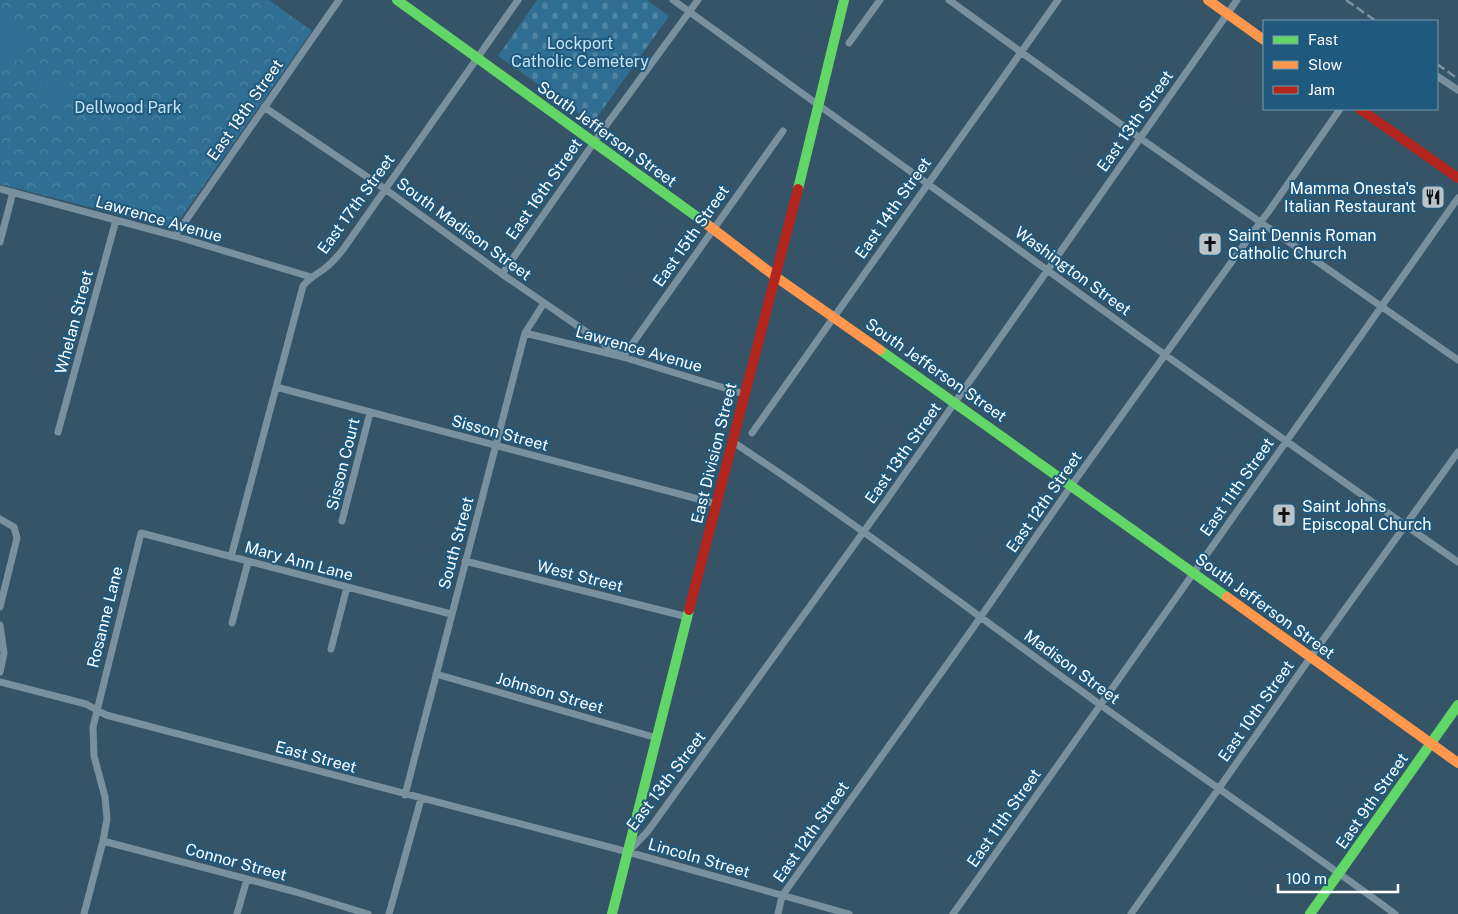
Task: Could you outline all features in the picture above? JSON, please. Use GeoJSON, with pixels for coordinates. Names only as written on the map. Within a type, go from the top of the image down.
{"type":"FeatureCollection","features":[{"type":"Feature","properties":{"kind":"street","name":"East 18th Street"},"geometry":{"type":"LineString","coordinates":[[175,236],[339,0]]}},
{"type":"Feature","properties":{"kind":"street","name":"South Jefferson Street"},"geometry":{"type":"LineString","coordinates":[[397,0],[712,228],[776,277],[956,402],[1458,763]]}},
{"type":"Feature","properties":{"kind":"street","name":"East 17th Street"},"geometry":{"type":"LineString","coordinates":[[231,557],[302,286],[311,276],[322,270],[336,258],[518,0]]}},
{"type":"Feature","properties":{"kind":"street","name":"Washington Street"},"geometry":{"type":"LineString","coordinates":[[673,0],[1286,442],[1458,562]]}},
{"type":"Feature","properties":{"kind":"street","name":"East 16th Street"},"geometry":{"type":"LineString","coordinates":[[502,274],[594,142],[698,0]]}},
{"type":"Feature","properties":{"kind":"street","name":"East Division Street"},"geometry":{"type":"LineString","coordinates":[[612,914],[744,394],[776,277],[844,0]]}},
{"type":"Feature","properties":{"kind":"street"},"geometry":{"type":"LineString","coordinates":[[849,43],[880,0]]}},
{"type":"Feature","properties":{"kind":"street"},"geometry":{"type":"LineString","coordinates":[[949,0],[1140,138],[1458,360]]}},
{"type":"Feature","properties":{"kind":"street","name":"East 14th Street"},"geometry":{"type":"LineString","coordinates":[[752,433],[1058,0]]}},
{"type":"Feature","properties":{"kind":"street"},"geometry":{"type":"LineString","coordinates":[[1208,0],[1263,39]]}},
{"type":"Feature","properties":{"kind":"street","name":"East 13th Street"},"geometry":{"type":"LineString","coordinates":[[628,852],[648,831],[864,532],[1237,0]]}},
{"type":"Feature","properties":{"kind":"street"},"geometry":{"type":"LineString","coordinates":[[1438,77],[1458,90]]}},
{"type":"Feature","properties":{"kind":"street","name":"South Madison Street"},"geometry":{"type":"LineString","coordinates":[[264,107],[385,189],[502,274],[622,357]]}},
{"type":"Feature","properties":{"kind":"street","name":"East 12th Street"},"geometry":{"type":"LineString","coordinates":[[778,914],[782,896],[1339,110]]}},
{"type":"Feature","properties":{"kind":"street"},"geometry":{"type":"LineString","coordinates":[[1361,110],[1458,178]]}},
{"type":"Feature","properties":{"kind":"street","name":"East 15th Street"},"geometry":{"type":"LineString","coordinates":[[622,357],[712,228],[783,131]]}},
{"type":"Feature","properties":{"kind":"street","name":"Lawrence Avenue"},"geometry":{"type":"LineString","coordinates":[[0,189],[175,236],[311,276]]}},
{"type":"Feature","properties":{"kind":"street"},"geometry":{"type":"LineString","coordinates":[[0,242],[13,192]]}},
{"type":"Feature","properties":{"kind":"street","name":"East 11th Street"},"geometry":{"type":"LineString","coordinates":[[953,914],[1458,198]]}},
{"type":"Feature","properties":{"kind":"street","name":"Whelan Street"},"geometry":{"type":"LineString","coordinates":[[58,432],[116,220]]}},
{"type":"Feature","properties":{"kind":"street","name":"South Street"},"geometry":{"type":"LineString","coordinates":[[405,794],[525,333],[544,303]]}},
{"type":"Feature","properties":{"kind":"street","name":"Lawrence Avenue"},"geometry":{"type":"LineString","coordinates":[[525,333],[622,357],[744,394]]}},
{"type":"Feature","properties":{"kind":"street","name":"Sisson Street"},"geometry":{"type":"LineString","coordinates":[[276,387],[717,504]]}},
{"type":"Feature","properties":{"kind":"street","name":"Sisson Court"},"geometry":{"type":"LineString","coordinates":[[342,521],[370,413]]}},
{"type":"Feature","properties":{"kind":"street","name":"Madison Street"},"geometry":{"type":"LineString","coordinates":[[733,442],[864,532],[1100,705],[1340,873],[1395,914]]}},
{"type":"Feature","properties":{"kind":"street","name":"East 10th Street"},"geometry":{"type":"LineString","coordinates":[[1131,914],[1310,658],[1458,452]]}},
{"type":"Feature","properties":{"kind":"street"},"geometry":{"type":"LineString","coordinates":[[0,519],[14,527],[17,538],[0,607]]}},
{"type":"Feature","properties":{"kind":"street","name":"Mary Ann Lane"},"geometry":{"type":"LineString","coordinates":[[141,533],[451,614]]}},
{"type":"Feature","properties":{"kind":"street","name":"Rosanne Lane"},"geometry":{"type":"LineString","coordinates":[[84,914],[107,819],[93,747],[93,726],[141,533]]}},
{"type":"Feature","properties":{"kind":"street","name":"West Street"},"geometry":{"type":"LineString","coordinates":[[466,561],[688,617]]}},
{"type":"Feature","properties":{"kind":"street"},"geometry":{"type":"LineString","coordinates":[[232,623],[248,562]]}},
{"type":"Feature","properties":{"kind":"street"},"geometry":{"type":"LineString","coordinates":[[331,649],[346,587]]}},
{"type":"Feature","properties":{"kind":"street"},"geometry":{"type":"LineString","coordinates":[[0,625],[4,652],[0,672]]}},
{"type":"Feature","properties":{"kind":"street","name":"Johnson Street"},"geometry":{"type":"LineString","coordinates":[[436,674],[657,738]]}},
{"type":"Feature","properties":{"kind":"street","name":"East Street"},"geometry":{"type":"LineString","coordinates":[[0,682],[86,704],[106,715],[628,852]]}},
{"type":"Feature","properties":{"kind":"street","name":"East 9th Street"},"geometry":{"type":"LineString","coordinates":[[1310,914],[1458,705]]}},
{"type":"Feature","properties":{"kind":"street"},"geometry":{"type":"LineString","coordinates":[[389,914],[421,799]]}},
{"type":"Feature","properties":{"kind":"street","name":"Connor Street"},"geometry":{"type":"LineString","coordinates":[[103,841],[247,879],[363,913]]}},
{"type":"Feature","properties":{"kind":"street","name":"Lincoln Street"},"geometry":{"type":"LineString","coordinates":[[628,852],[849,914]]}},
{"type":"Feature","properties":{"kind":"street"},"geometry":{"type":"LineString","coordinates":[[238,914],[247,879]]}},
{"type":"Feature","properties":{"kind":"green space","name":"Dellwood Park"},"geometry":{"type":"Polygon","coordinates":[[[0,0],[269,0],[312,31],[183,215],[174,226],[162,226],[0,184],[0,0]]]}},
{"type":"Feature","properties":{"kind":"green space","name":"Lockport Catholic Cemetery"},"geometry":{"type":"Polygon","coordinates":[[[537,0],[647,0],[669,16],[593,123],[498,56],[537,0]]]}},
{"type":"Feature","properties":{"kind":"green space"},"geometry":{"type":"Polygon","coordinates":[[[0,23],[27,30],[23,44],[0,38],[0,23]]]}},
{"type":"Feature","properties":{"kind":"green space"},"geometry":{"type":"Polygon","coordinates":[[[0,41],[22,47],[19,61],[0,56],[0,41]]]}},
{"type":"Feature","properties":{"kind":"green space"},"geometry":{"type":"Polygon","coordinates":[[[43,72],[71,79],[68,92],[40,85],[43,72]]]}},
{"type":"Feature","properties":{"kind":"green space"},"geometry":{"type":"Polygon","coordinates":[[[38,89],[67,96],[63,108],[35,101],[38,89]]]}},
{"type":"Feature","properties":{"kind":"railway"},"geometry":{"type":"LineString","coordinates":[[1346,0],[1375,20]]}},
{"type":"Feature","properties":{"kind":"railway"},"geometry":{"type":"LineString","coordinates":[[1438,65],[1458,79]]}},
{"type":"Feature","properties":{"kind":"traffic: fast"},"geometry":{"type":"LineString","coordinates":[[397,0],[700,219]]}},
{"type":"Feature","properties":{"kind":"traffic: fast"},"geometry":{"type":"LineString","coordinates":[[798,189],[844,0]]}},
{"type":"Feature","properties":{"kind":"traffic: fast"},"geometry":{"type":"LineString","coordinates":[[880,350],[1227,597]]}},
{"type":"Feature","properties":{"kind":"traffic: fast"},"geometry":{"type":"LineString","coordinates":[[612,914],[689,610]]}},
{"type":"Feature","properties":{"kind":"traffic: fast"},"geometry":{"type":"LineString","coordinates":[[1310,914],[1458,705]]}},
{"type":"Feature","properties":{"kind":"traffic: slow"},"geometry":{"type":"LineString","coordinates":[[1208,0],[1263,39]]}},
{"type":"Feature","properties":{"kind":"traffic: slow"},"geometry":{"type":"LineString","coordinates":[[700,219],[776,277],[880,350]]}},
{"type":"Feature","properties":{"kind":"traffic: slow"},"geometry":{"type":"LineString","coordinates":[[1227,597],[1458,763]]}},
{"type":"Feature","properties":{"kind":"traffic: jam"},"geometry":{"type":"LineString","coordinates":[[1361,110],[1458,178]]}},
{"type":"Feature","properties":{"kind":"traffic: jam"},"geometry":{"type":"LineString","coordinates":[[689,610],[798,189]]}},
{"type":"Feature","properties":{"kind":"place","name":"Mamma Onesta's Italian Restaurant"},"geometry":{"type":"Point","coordinates":[1433,197]}},
{"type":"Feature","properties":{"kind":"place","name":"Saint Dennis Roman Catholic Church"},"geometry":{"type":"Point","coordinates":[1210,244]}},
{"type":"Feature","properties":{"kind":"place","name":"Saint Johns Episcopal Church"},"geometry":{"type":"Point","coordinates":[1284,515]}}]}
